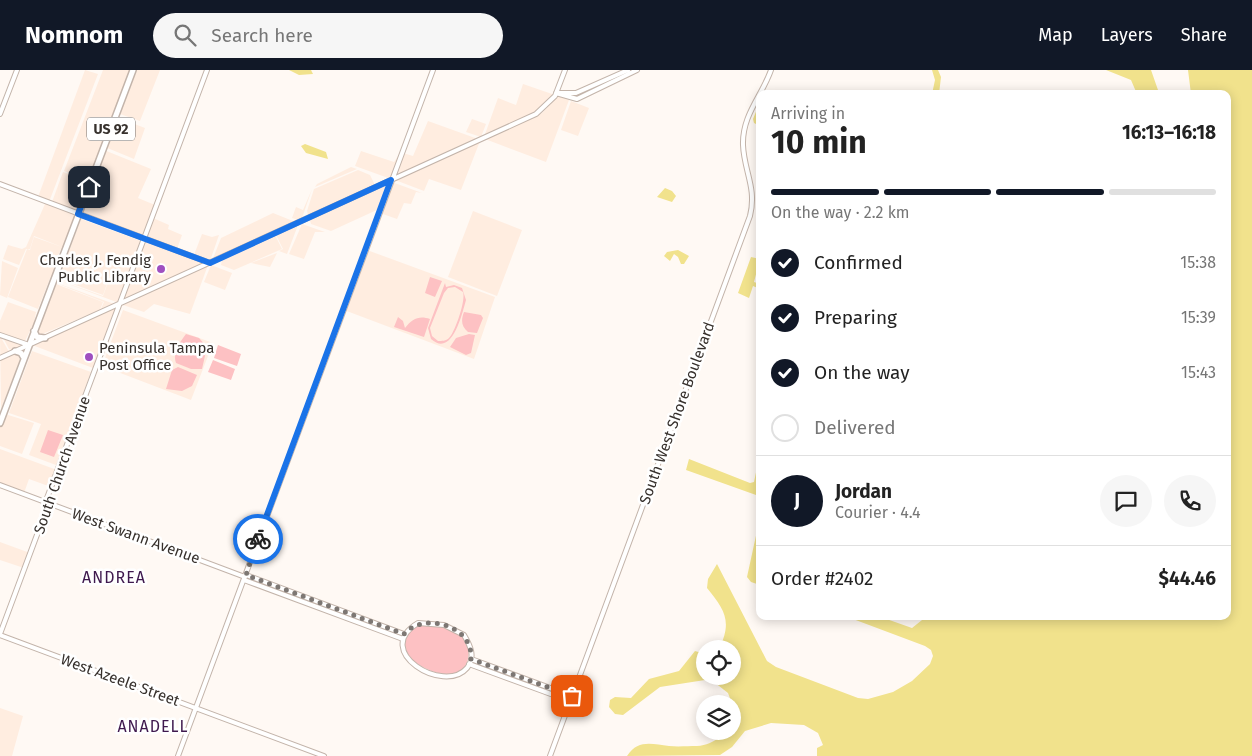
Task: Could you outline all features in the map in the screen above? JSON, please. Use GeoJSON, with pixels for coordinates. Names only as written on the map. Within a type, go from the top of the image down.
{"type":"FeatureCollection","features":[{"type":"Feature","properties":{"kind":"main road","name":"US 92"},"geometry":{"type":"LineString","coordinates":[[0,423],[133,70]]}},
{"type":"Feature","properties":{"kind":"main road"},"geometry":{"type":"LineString","coordinates":[[34,331],[37,337],[44,338]]}},
{"type":"Feature","properties":{"kind":"main road"},"geometry":{"type":"LineString","coordinates":[[15,351],[21,353],[24,359]]}},
{"type":"Feature","properties":{"kind":"street"},"geometry":{"type":"LineString","coordinates":[[0,114],[17,70]]}},
{"type":"Feature","properties":{"kind":"street","name":"South Church Avenue"},"geometry":{"type":"LineString","coordinates":[[0,635],[48,503],[47,498],[208,70]]}},
{"type":"Feature","properties":{"kind":"street"},"geometry":{"type":"LineString","coordinates":[[178,756],[433,70]]}},
{"type":"Feature","properties":{"kind":"street"},"geometry":{"type":"LineString","coordinates":[[0,358],[536,114],[549,104],[556,93],[565,70]]}},
{"type":"Feature","properties":{"kind":"street"},"geometry":{"type":"LineString","coordinates":[[556,93],[572,94],[628,70]]}},
{"type":"Feature","properties":{"kind":"street"},"geometry":{"type":"LineString","coordinates":[[556,93],[572,99],[584,96],[637,70]]}},
{"type":"Feature","properties":{"kind":"street","name":"South West Shore Boulevard"},"geometry":{"type":"LineString","coordinates":[[762,90],[771,70]]}},
{"type":"Feature","properties":{"kind":"street"},"geometry":{"type":"LineString","coordinates":[[614,76],[616,81]]}},
{"type":"Feature","properties":{"kind":"street"},"geometry":{"type":"LineString","coordinates":[[560,84],[563,89],[572,94]]}},
{"type":"Feature","properties":{"kind":"street","name":"South West Shore Boulevard"},"geometry":{"type":"LineString","coordinates":[[550,756],[750,216],[753,188],[743,145],[745,126],[756,102]]}},
{"type":"Feature","properties":{"kind":"street"},"geometry":{"type":"LineString","coordinates":[[0,184],[210,263]]}},
{"type":"Feature","properties":{"kind":"street"},"geometry":{"type":"LineString","coordinates":[[0,335],[29,345]]}},
{"type":"Feature","properties":{"kind":"street","name":"West Swann Avenue"},"geometry":{"type":"LineString","coordinates":[[0,485],[245,577],[403,639]]}},
{"type":"Feature","properties":{"kind":"street","name":"West Swann Avenue"},"geometry":{"type":"LineString","coordinates":[[245,577],[404,634]]}},
{"type":"Feature","properties":{"kind":"street"},"geometry":{"type":"LineString","coordinates":[[418,623],[434,623],[448,627],[464,635],[470,646],[470,661],[458,675],[450,677],[435,674],[423,669],[406,657],[404,634],[418,623]]}},
{"type":"Feature","properties":{"kind":"street","name":"West Azeele Street"},"geometry":{"type":"LineString","coordinates":[[0,635],[324,756]]}},
{"type":"Feature","properties":{"kind":"street"},"geometry":{"type":"LineString","coordinates":[[470,661],[571,699]]}},
{"type":"Feature","properties":{"kind":"shaded area"},"geometry":{"type":"Polygon","coordinates":[[[85,70],[98,74],[49,202],[38,197],[85,70]]]}},
{"type":"Feature","properties":{"kind":"shaded area"},"geometry":{"type":"Polygon","coordinates":[[[103,70],[130,70],[88,180],[64,171],[103,70]]]}},
{"type":"Feature","properties":{"kind":"shaded area"},"geometry":{"type":"Polygon","coordinates":[[[131,70],[78,212],[52,202],[63,172],[89,181],[131,70]]]}},
{"type":"Feature","properties":{"kind":"shaded area"},"geometry":{"type":"Polygon","coordinates":[[[137,70],[160,70],[140,121],[120,114],[137,70]]]}},
{"type":"Feature","properties":{"kind":"shaded area"},"geometry":{"type":"Polygon","coordinates":[[[289,70],[311,70],[313,74],[299,75],[289,70]]]}},
{"type":"Feature","properties":{"kind":"shaded area"},"geometry":{"type":"Polygon","coordinates":[[[932,70],[938,70],[941,77],[939,90],[933,90],[935,80],[932,70]]]}},
{"type":"Feature","properties":{"kind":"shaded area"},"geometry":{"type":"Polygon","coordinates":[[[1106,70],[1151,70],[1158,90],[1135,90],[1131,80],[1106,70]]]}},
{"type":"Feature","properties":{"kind":"shaded area"},"geometry":{"type":"Polygon","coordinates":[[[1188,70],[1252,70],[1252,756],[817,756],[817,748],[823,745],[818,733],[804,725],[771,723],[745,731],[741,736],[741,695],[729,695],[718,685],[741,685],[741,640],[723,640],[726,623],[725,616],[718,602],[707,588],[708,579],[717,564],[767,661],[776,667],[858,698],[868,699],[893,692],[912,681],[930,664],[933,656],[931,650],[925,646],[856,620],[889,620],[912,628],[922,620],[1231,620],[1231,90],[1190,90],[1188,70]]]}},
{"type":"Feature","properties":{"kind":"shaded area"},"geometry":{"type":"Polygon","coordinates":[[[523,84],[555,95],[541,110],[484,137],[498,98],[516,105],[523,84]]]}},
{"type":"Feature","properties":{"kind":"shaded area"},"geometry":{"type":"Polygon","coordinates":[[[558,96],[569,100],[546,162],[485,139],[542,113],[558,96]]]}},
{"type":"Feature","properties":{"kind":"shaded area"},"geometry":{"type":"Polygon","coordinates":[[[571,101],[589,108],[578,136],[561,130],[571,101]]]}},
{"type":"Feature","properties":{"kind":"shaded area"},"geometry":{"type":"Polygon","coordinates":[[[756,112],[756,124],[753,119],[756,112]]]}},
{"type":"Feature","properties":{"kind":"shaded area"},"geometry":{"type":"Polygon","coordinates":[[[116,117],[145,128],[134,159],[105,147],[116,117]]]}},
{"type":"Feature","properties":{"kind":"shaded area"},"geometry":{"type":"Polygon","coordinates":[[[472,119],[486,124],[481,137],[466,132],[472,119]]]}},
{"type":"Feature","properties":{"kind":"shaded area"},"geometry":{"type":"Polygon","coordinates":[[[428,121],[478,139],[393,178],[403,153],[413,156],[428,121]]]}},
{"type":"Feature","properties":{"kind":"shaded area"},"geometry":{"type":"Polygon","coordinates":[[[480,141],[461,190],[429,179],[424,191],[395,180],[480,141]]]}},
{"type":"Feature","properties":{"kind":"shaded area"},"geometry":{"type":"Polygon","coordinates":[[[305,144],[326,152],[328,159],[306,153],[301,146],[305,144]]]}},
{"type":"Feature","properties":{"kind":"shaded area"},"geometry":{"type":"Polygon","coordinates":[[[104,150],[151,169],[138,198],[155,205],[144,237],[80,213],[104,150]]]}},
{"type":"Feature","properties":{"kind":"shaded area"},"geometry":{"type":"Polygon","coordinates":[[[361,151],[394,162],[400,153],[391,179],[355,166],[361,151]]]}},
{"type":"Feature","properties":{"kind":"shaded area"},"geometry":{"type":"Polygon","coordinates":[[[351,167],[357,169],[315,187],[317,184],[351,167]]]}},
{"type":"Feature","properties":{"kind":"shaded area"},"geometry":{"type":"Polygon","coordinates":[[[358,170],[370,175],[377,189],[387,186],[379,209],[331,231],[311,224],[307,211],[314,189],[358,170]]]}},
{"type":"Feature","properties":{"kind":"shaded area"},"geometry":{"type":"Polygon","coordinates":[[[392,182],[422,193],[416,192],[411,204],[404,203],[397,219],[380,213],[392,182]]]}},
{"type":"Feature","properties":{"kind":"shaded area"},"geometry":{"type":"Polygon","coordinates":[[[665,188],[672,191],[676,196],[672,202],[657,197],[665,188]]]}},
{"type":"Feature","properties":{"kind":"shaded area"},"geometry":{"type":"Polygon","coordinates":[[[312,189],[301,221],[292,218],[296,207],[303,210],[312,189]]]}},
{"type":"Feature","properties":{"kind":"shaded area"},"geometry":{"type":"Polygon","coordinates":[[[44,202],[77,215],[61,257],[62,247],[34,236],[30,249],[26,249],[19,265],[3,259],[8,245],[22,249],[26,247],[45,204],[44,202]]]}},
{"type":"Feature","properties":{"kind":"shaded area"},"geometry":{"type":"Polygon","coordinates":[[[473,211],[522,230],[497,296],[448,277],[473,211]]]}},
{"type":"Feature","properties":{"kind":"shaded area"},"geometry":{"type":"Polygon","coordinates":[[[273,213],[298,223],[212,261],[221,238],[273,213]]]}},
{"type":"Feature","properties":{"kind":"shaded area"},"geometry":{"type":"Polygon","coordinates":[[[79,216],[143,239],[119,303],[55,279],[103,296],[111,274],[127,279],[142,240],[81,218],[65,258],[79,216]]]}},
{"type":"Feature","properties":{"kind":"shaded area"},"geometry":{"type":"Polygon","coordinates":[[[153,218],[169,225],[168,229],[182,235],[177,249],[146,238],[153,218]]]}},
{"type":"Feature","properties":{"kind":"shaded area"},"geometry":{"type":"Polygon","coordinates":[[[81,219],[141,241],[126,279],[111,273],[103,295],[51,276],[38,309],[8,297],[27,249],[30,250],[34,237],[62,247],[58,256],[66,259],[81,219]]]}},
{"type":"Feature","properties":{"kind":"shaded area"},"geometry":{"type":"Polygon","coordinates":[[[302,224],[325,232],[315,232],[304,259],[289,254],[302,224]]]}},
{"type":"Feature","properties":{"kind":"shaded area"},"geometry":{"type":"Polygon","coordinates":[[[298,225],[287,254],[279,251],[283,249],[276,235],[298,225]]]}},
{"type":"Feature","properties":{"kind":"shaded area"},"geometry":{"type":"Polygon","coordinates":[[[202,234],[212,237],[219,235],[210,261],[194,255],[202,234]]]}},
{"type":"Feature","properties":{"kind":"shaded area"},"geometry":{"type":"Polygon","coordinates":[[[275,235],[282,249],[234,270],[221,265],[222,260],[275,235]]]}},
{"type":"Feature","properties":{"kind":"shaded area"},"geometry":{"type":"Polygon","coordinates":[[[145,240],[207,263],[122,302],[145,240]]]}},
{"type":"Feature","properties":{"kind":"shaded area"},"geometry":{"type":"Polygon","coordinates":[[[367,250],[495,297],[474,359],[344,310],[367,250]]]}},
{"type":"Feature","properties":{"kind":"shaded area"},"geometry":{"type":"Polygon","coordinates":[[[678,250],[689,256],[684,264],[681,264],[678,257],[674,254],[670,261],[664,256],[667,252],[678,250]]]}},
{"type":"Feature","properties":{"kind":"shaded area"},"geometry":{"type":"Polygon","coordinates":[[[277,253],[270,267],[251,263],[277,253]]]}},
{"type":"Feature","properties":{"kind":"shaded area"},"geometry":{"type":"Polygon","coordinates":[[[751,257],[756,258],[754,282],[756,283],[756,287],[753,286],[749,298],[738,293],[751,257]]]}},
{"type":"Feature","properties":{"kind":"shaded area"},"geometry":{"type":"Polygon","coordinates":[[[2,261],[18,268],[7,298],[0,295],[2,261]]]}},
{"type":"Feature","properties":{"kind":"shaded area"},"geometry":{"type":"Polygon","coordinates":[[[208,265],[190,314],[154,304],[144,312],[123,305],[208,265]]]}},
{"type":"Feature","properties":{"kind":"shaded area"},"geometry":{"type":"Polygon","coordinates":[[[211,265],[232,273],[225,290],[204,282],[211,265]]]}},
{"type":"Feature","properties":{"kind":"shaded area"},"geometry":{"type":"Polygon","coordinates":[[[430,277],[442,281],[435,297],[425,293],[430,277]]]}},
{"type":"Feature","properties":{"kind":"shaded area"},"geometry":{"type":"Polygon","coordinates":[[[54,282],[117,305],[44,337],[40,336],[100,311],[104,302],[56,283],[41,321],[54,282]]]}},
{"type":"Feature","properties":{"kind":"shaded area"},"geometry":{"type":"Polygon","coordinates":[[[445,283],[446,287],[454,285],[462,288],[466,300],[459,324],[450,339],[445,343],[438,343],[431,339],[428,328],[445,283]],[[455,287],[448,288],[444,293],[430,328],[432,336],[438,341],[444,341],[451,335],[459,316],[464,296],[463,292],[455,287]]]}},
{"type":"Feature","properties":{"kind":"shaded area"},"geometry":{"type":"Polygon","coordinates":[[[56,284],[103,302],[100,310],[40,335],[37,333],[56,284]]]}},
{"type":"Feature","properties":{"kind":"shaded area"},"geometry":{"type":"Polygon","coordinates":[[[8,302],[36,312],[34,323],[25,341],[0,333],[0,321],[8,302]]]}},
{"type":"Feature","properties":{"kind":"shaded area"},"geometry":{"type":"Polygon","coordinates":[[[118,307],[93,368],[32,345],[45,339],[118,307]]]}},
{"type":"Feature","properties":{"kind":"shaded area"},"geometry":{"type":"Polygon","coordinates":[[[123,310],[213,343],[191,400],[102,366],[123,310]]]}},
{"type":"Feature","properties":{"kind":"shaded area"},"geometry":{"type":"Polygon","coordinates":[[[464,312],[481,315],[483,318],[477,333],[468,332],[464,327],[462,320],[464,312]]]}},
{"type":"Feature","properties":{"kind":"shaded area"},"geometry":{"type":"Polygon","coordinates":[[[398,317],[403,321],[405,328],[416,319],[422,317],[430,319],[424,337],[394,327],[398,317]]]}},
{"type":"Feature","properties":{"kind":"shaded area"},"geometry":{"type":"Polygon","coordinates":[[[186,334],[199,338],[207,347],[202,369],[191,369],[176,363],[176,352],[186,334]]]}},
{"type":"Feature","properties":{"kind":"shaded area"},"geometry":{"type":"Polygon","coordinates":[[[469,334],[475,335],[471,353],[466,355],[450,347],[456,338],[469,334]]]}},
{"type":"Feature","properties":{"kind":"shaded area"},"geometry":{"type":"Polygon","coordinates":[[[0,336],[8,350],[21,357],[1,409],[0,336]]]}},
{"type":"Feature","properties":{"kind":"shaded area"},"geometry":{"type":"Polygon","coordinates":[[[2,336],[26,345],[13,351],[9,349],[2,336]]]}},
{"type":"Feature","properties":{"kind":"shaded area"},"geometry":{"type":"Polygon","coordinates":[[[218,345],[241,354],[237,366],[214,358],[218,345]]]}},
{"type":"Feature","properties":{"kind":"shaded area"},"geometry":{"type":"Polygon","coordinates":[[[32,351],[91,372],[56,465],[29,455],[41,424],[9,413],[32,351]]]}},
{"type":"Feature","properties":{"kind":"shaded area"},"geometry":{"type":"Polygon","coordinates":[[[213,360],[235,369],[231,380],[208,372],[213,360]]]}},
{"type":"Feature","properties":{"kind":"shaded area"},"geometry":{"type":"Polygon","coordinates":[[[178,367],[197,375],[192,386],[182,391],[166,389],[172,370],[178,367]]]}},
{"type":"Feature","properties":{"kind":"shaded area"},"geometry":{"type":"Polygon","coordinates":[[[5,414],[34,423],[22,454],[0,446],[0,427],[5,414]]]}},
{"type":"Feature","properties":{"kind":"shaded area"},"geometry":{"type":"Polygon","coordinates":[[[48,430],[63,435],[54,457],[40,452],[48,430]]]}},
{"type":"Feature","properties":{"kind":"shaded area"},"geometry":{"type":"Polygon","coordinates":[[[0,449],[57,470],[51,487],[29,479],[24,493],[0,484],[0,449]]]}},
{"type":"Feature","properties":{"kind":"shaded area"},"geometry":{"type":"Polygon","coordinates":[[[689,459],[750,483],[754,482],[756,472],[756,495],[686,470],[689,459]]]}},
{"type":"Feature","properties":{"kind":"shaded area"},"geometry":{"type":"Polygon","coordinates":[[[756,536],[756,584],[751,582],[747,577],[756,536]]]}},
{"type":"Feature","properties":{"kind":"shaded area"},"geometry":{"type":"Polygon","coordinates":[[[0,542],[30,553],[24,568],[0,560],[0,542]]]}},
{"type":"Feature","properties":{"kind":"shaded area"},"geometry":{"type":"Polygon","coordinates":[[[434,624],[453,630],[467,639],[468,655],[465,666],[459,672],[449,674],[438,673],[426,669],[405,654],[404,644],[407,634],[419,625],[434,624]]]}},
{"type":"Feature","properties":{"kind":"shaded area"},"geometry":{"type":"Polygon","coordinates":[[[695,651],[696,681],[660,687],[623,715],[615,714],[609,707],[610,700],[615,697],[631,698],[649,679],[679,671],[695,651]]]}},
{"type":"Feature","properties":{"kind":"shaded area"},"geometry":{"type":"Polygon","coordinates":[[[0,708],[23,716],[12,756],[0,756],[0,708]]]}},
{"type":"Feature","properties":{"kind":"shaded area"},"geometry":{"type":"Polygon","coordinates":[[[738,740],[732,747],[720,755],[627,756],[636,747],[646,744],[697,746],[714,741],[738,740]]]}},
{"type":"Feature","properties":{"kind":"way so far"},"geometry":{"type":"LineString","coordinates":[[258,539],[246,575],[404,634],[418,623],[444,625],[464,635],[470,646],[471,659],[572,696]]}},
{"type":"Feature","properties":{"kind":"place","name":"Charles J. Fendig Public Library"},"geometry":{"type":"Point","coordinates":[161,269]}},
{"type":"Feature","properties":{"kind":"place","name":"Peninsula Tampa Post Office"},"geometry":{"type":"Point","coordinates":[89,357]}},
{"type":"Feature","properties":{"kind":"district","name":"ANDREA"},"geometry":{"type":"Point","coordinates":[114,577]}},
{"type":"Feature","properties":{"kind":"district","name":"ANADELL"},"geometry":{"type":"Point","coordinates":[153,726]}},
{"type":"Feature","properties":{"kind":"route"},"geometry":{"type":"LineString","coordinates":[[89,187],[78,214],[210,263],[391,180],[258,539]]}}]}
